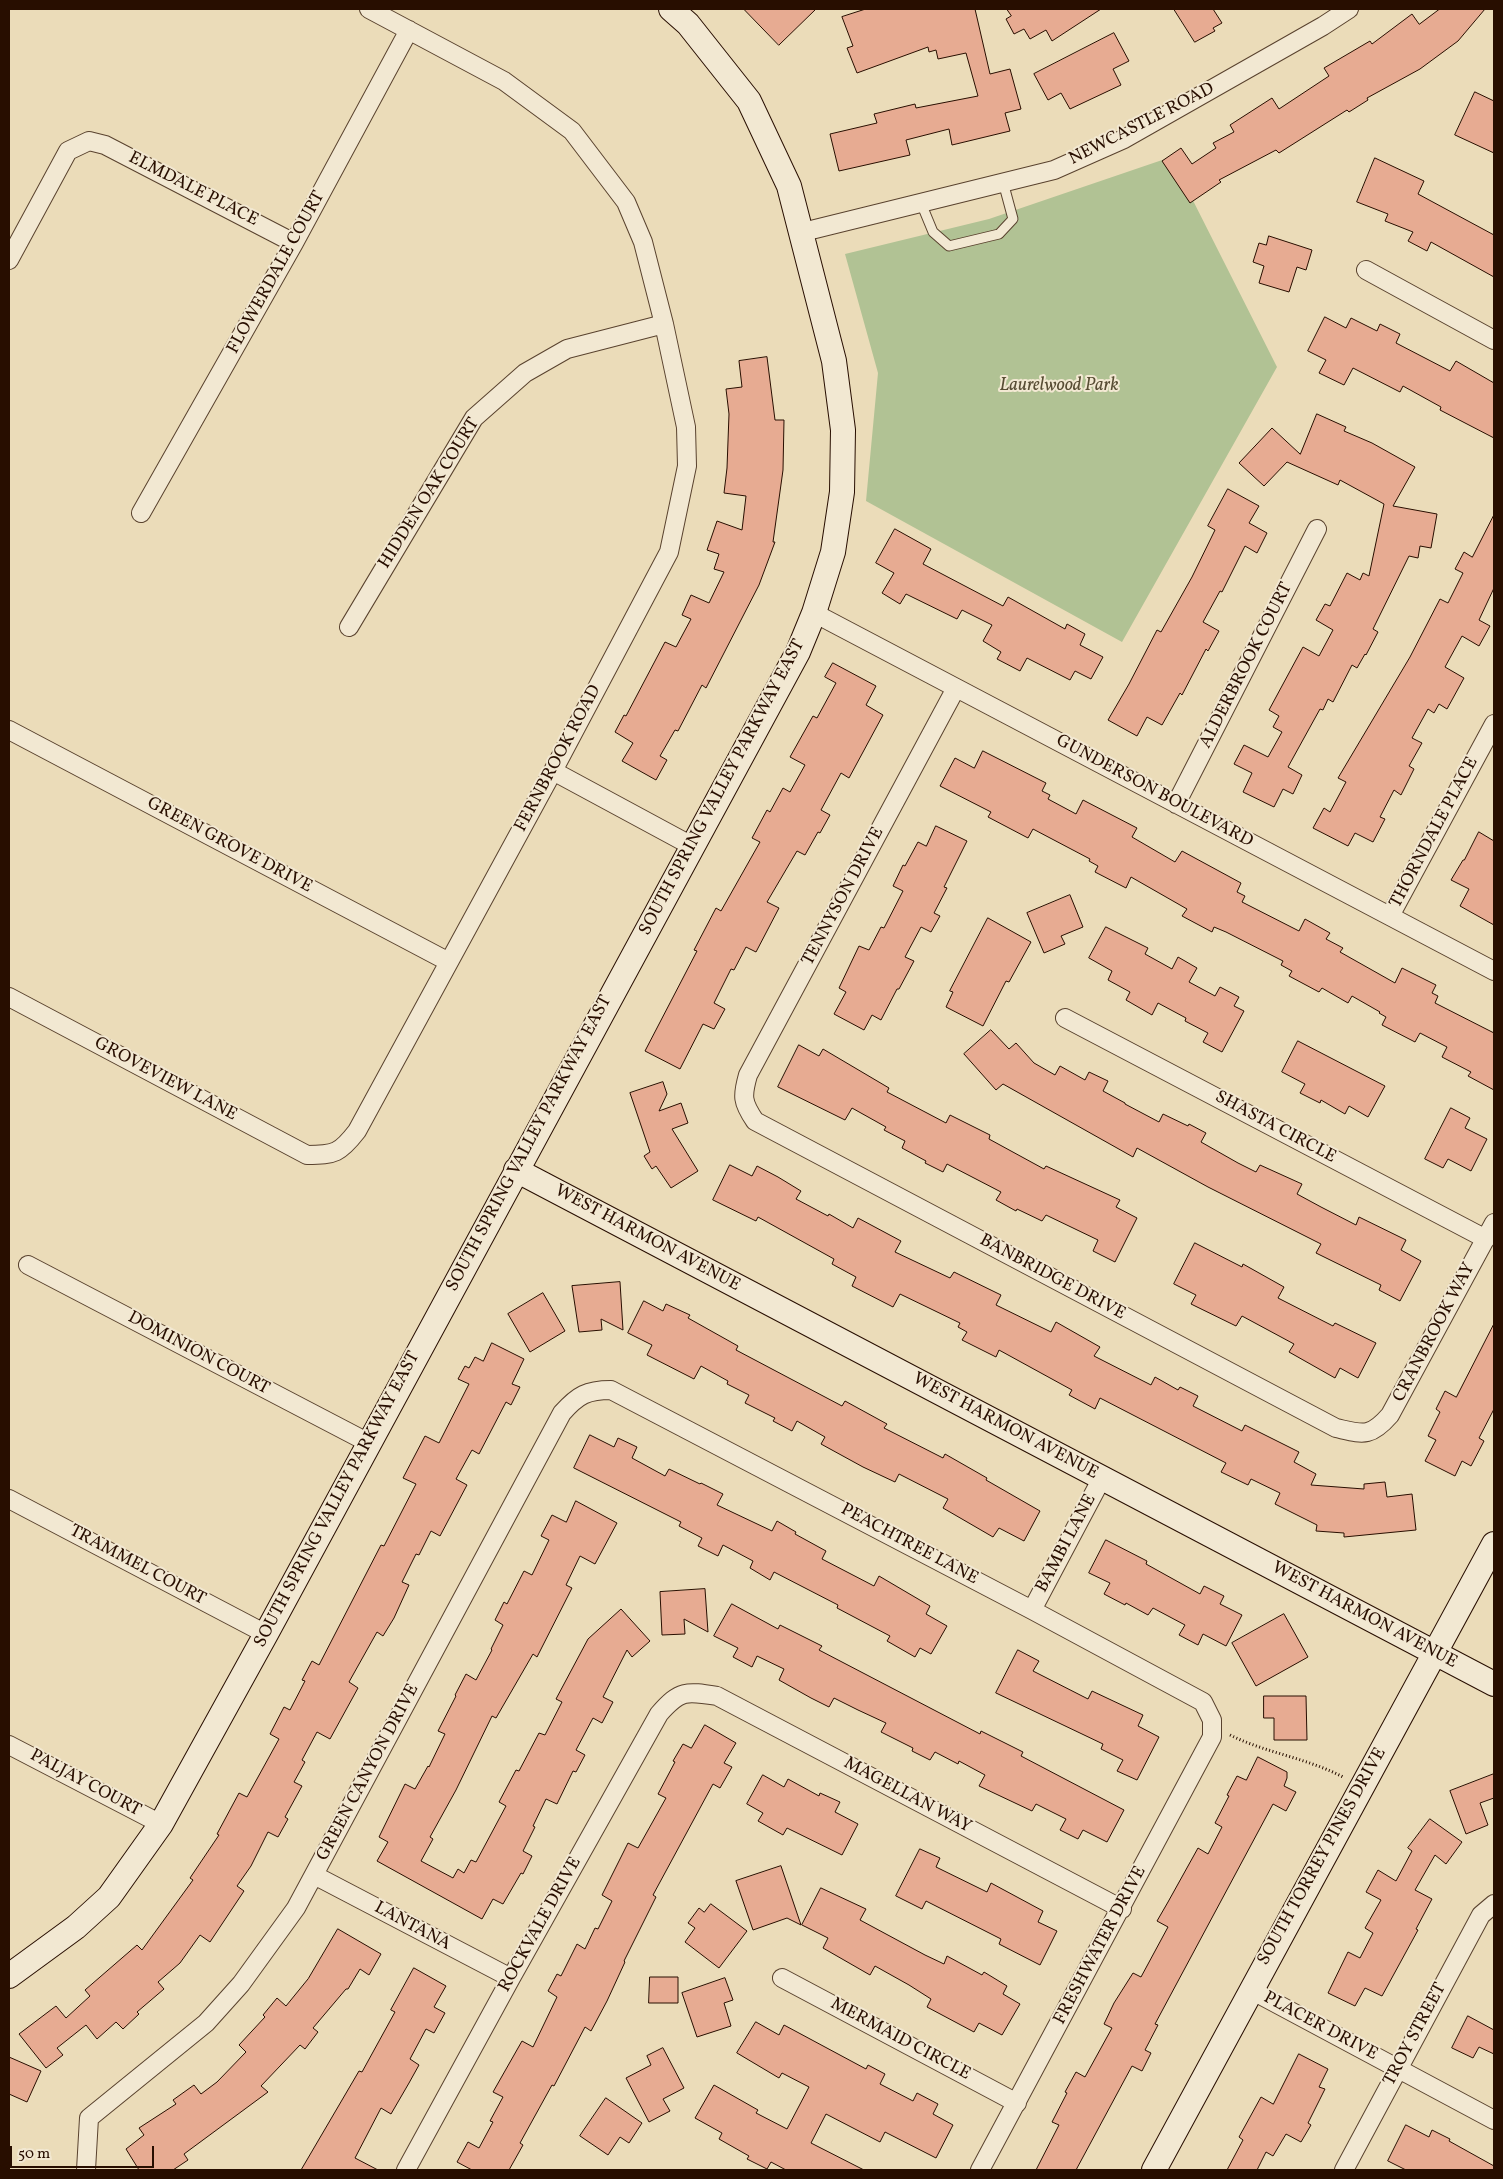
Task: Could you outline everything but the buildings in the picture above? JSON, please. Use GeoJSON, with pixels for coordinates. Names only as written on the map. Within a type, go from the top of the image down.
{"type":"FeatureCollection","features":[{"type":"Feature","properties":{"kind":"street","name":"FERNBROOK ROAD"},"geometry":{"type":"LineString","coordinates":[[324,1155],[343,1149],[357,1131],[554,771],[669,552],[687,466],[686,427],[664,324],[643,242],[626,202],[572,131],[504,81],[369,9]]}},
{"type":"Feature","properties":{"kind":"street","name":"SOUTH SPRING VALLEY PARKWAY EAST"},"geometry":{"type":"LineString","coordinates":[[9,1976],[76,1927],[109,1897],[160,1824],[266,1634],[798,652],[814,613],[833,552],[842,492],[843,430],[834,361],[803,232],[789,186],[749,101],[688,24],[671,9]]}},
{"type":"Feature","properties":{"kind":"street","name":"NEWCASTLE ROAD"},"geometry":{"type":"LineString","coordinates":[[803,232],[1054,170],[1124,139],[1323,26],[1349,9]]}},
{"type":"Feature","properties":{"kind":"street","name":"FLOWERDALE COURT"},"geometry":{"type":"LineString","coordinates":[[141,513],[294,243],[409,30]]}},
{"type":"Feature","properties":{"kind":"street","name":"ELMDALE PLACE"},"geometry":{"type":"LineString","coordinates":[[9,260],[68,151],[89,141],[105,146],[294,243]]}},
{"type":"Feature","properties":{"kind":"street"},"geometry":{"type":"LineString","coordinates":[[1366,270],[1494,340]]}},
{"type":"Feature","properties":{"kind":"street","name":"HIDDEN OAK COURT"},"geometry":{"type":"LineString","coordinates":[[349,627],[474,418],[525,373],[567,350],[664,324]]}},
{"type":"Feature","properties":{"kind":"street","name":"ALDERBROOK COURT"},"geometry":{"type":"LineString","coordinates":[[1176,804],[1317,529]]}},
{"type":"Feature","properties":{"kind":"street","name":"GUNDERSON BOULEVARD"},"geometry":{"type":"LineString","coordinates":[[814,613],[1494,971]]}},
{"type":"Feature","properties":{"kind":"street","name":"TENNYSON DRIVE"},"geometry":{"type":"LineString","coordinates":[[746,1108],[743,1094],[748,1075],[956,688]]}},
{"type":"Feature","properties":{"kind":"street","name":"THORNDALE PLACE"},"geometry":{"type":"LineString","coordinates":[[1390,916],[1494,724]]}},
{"type":"Feature","properties":{"kind":"street","name":"GREEN GROVE DRIVE"},"geometry":{"type":"LineString","coordinates":[[9,730],[449,962]]}},
{"type":"Feature","properties":{"kind":"street"},"geometry":{"type":"LineString","coordinates":[[554,771],[692,846]]}},
{"type":"Feature","properties":{"kind":"street","name":"GROVEVIEW LANE"},"geometry":{"type":"LineString","coordinates":[[9,997],[307,1155],[324,1155]]}},
{"type":"Feature","properties":{"kind":"street","name":"SHASTA CIRCLE"},"geometry":{"type":"LineString","coordinates":[[1065,1018],[1486,1239]]}},
{"type":"Feature","properties":{"kind":"street","name":"BANBRIDGE DRIVE"},"geometry":{"type":"LineString","coordinates":[[746,1108],[755,1121],[1336,1428],[1366,1434]]}},
{"type":"Feature","properties":{"kind":"street","name":"WEST HARMON AVENUE"},"geometry":{"type":"LineString","coordinates":[[516,1170],[1494,1684]]}},
{"type":"Feature","properties":{"kind":"street","name":"CRANBROOK WAY"},"geometry":{"type":"LineString","coordinates":[[1366,1434],[1380,1427],[1390,1416],[1494,1223]]}},
{"type":"Feature","properties":{"kind":"street","name":"DOMINION COURT"},"geometry":{"type":"LineString","coordinates":[[28,1265],[369,1443]]}},
{"type":"Feature","properties":{"kind":"street","name":"PEACHTREE LANE"},"geometry":{"type":"LineString","coordinates":[[594,1390],[611,1390],[1032,1610],[1203,1702],[1212,1723]]}},
{"type":"Feature","properties":{"kind":"street","name":"GREEN CANYON DRIVE"},"geometry":{"type":"LineString","coordinates":[[86,2170],[89,2118],[206,2023],[241,1984],[296,1908],[562,1413],[576,1398],[594,1390]]}},
{"type":"Feature","properties":{"kind":"street","name":"BAMBI LANE"},"geometry":{"type":"LineString","coordinates":[[1032,1610],[1102,1478]]}},
{"type":"Feature","properties":{"kind":"street","name":"TRAMMEL COURT"},"geometry":{"type":"LineString","coordinates":[[9,1499],[266,1634]]}},
{"type":"Feature","properties":{"kind":"street","name":"SOUTH TORREY PINES DRIVE"},"geometry":{"type":"LineString","coordinates":[[1154,2170],[1494,1544]]}},
{"type":"Feature","properties":{"kind":"street","name":"MAGELLAN WAY"},"geometry":{"type":"LineString","coordinates":[[689,1692],[717,1696],[1122,1909]]}},
{"type":"Feature","properties":{"kind":"street","name":"ROCKVALE DRIVE"},"geometry":{"type":"LineString","coordinates":[[406,2170],[659,1714],[672,1700],[689,1692]]}},
{"type":"Feature","properties":{"kind":"street","name":"FRESHWATER DRIVE"},"geometry":{"type":"LineString","coordinates":[[980,2170],[1122,1909],[1212,1737],[1212,1723]]}},
{"type":"Feature","properties":{"kind":"street","name":"PALJAY COURT"},"geometry":{"type":"LineString","coordinates":[[9,1745],[160,1824]]}},
{"type":"Feature","properties":{"kind":"street","name":"LANTANA"},"geometry":{"type":"LineString","coordinates":[[314,1875],[511,1978]]}},
{"type":"Feature","properties":{"kind":"street","name":"TROY STREET"},"geometry":{"type":"LineString","coordinates":[[1344,2170],[1481,1915],[1494,1904]]}},
{"type":"Feature","properties":{"kind":"street","name":"MERMAID CIRCLE"},"geometry":{"type":"LineString","coordinates":[[782,1978],[1017,2102]]}},
{"type":"Feature","properties":{"kind":"street","name":"PLACER DRIVE"},"geometry":{"type":"LineString","coordinates":[[1251,1990],[1494,2120]]}},
{"type":"Feature","properties":{"kind":"lane"},"geometry":{"type":"LineString","coordinates":[[921,203],[933,232],[949,246],[977,240],[999,234],[1013,219],[1003,182]]}},
{"type":"Feature","properties":{"kind":"path"},"geometry":{"type":"LineString","coordinates":[[1212,1723],[1244,1742],[1326,1768],[1361,1787]]}},
{"type":"Feature","properties":{"kind":"green space","name":"Laurelwood Park"},"geometry":{"type":"Polygon","coordinates":[[[1171,157],[1277,367],[1122,642],[866,501],[878,373],[845,254],[989,219],[1171,157]]]}}]}
